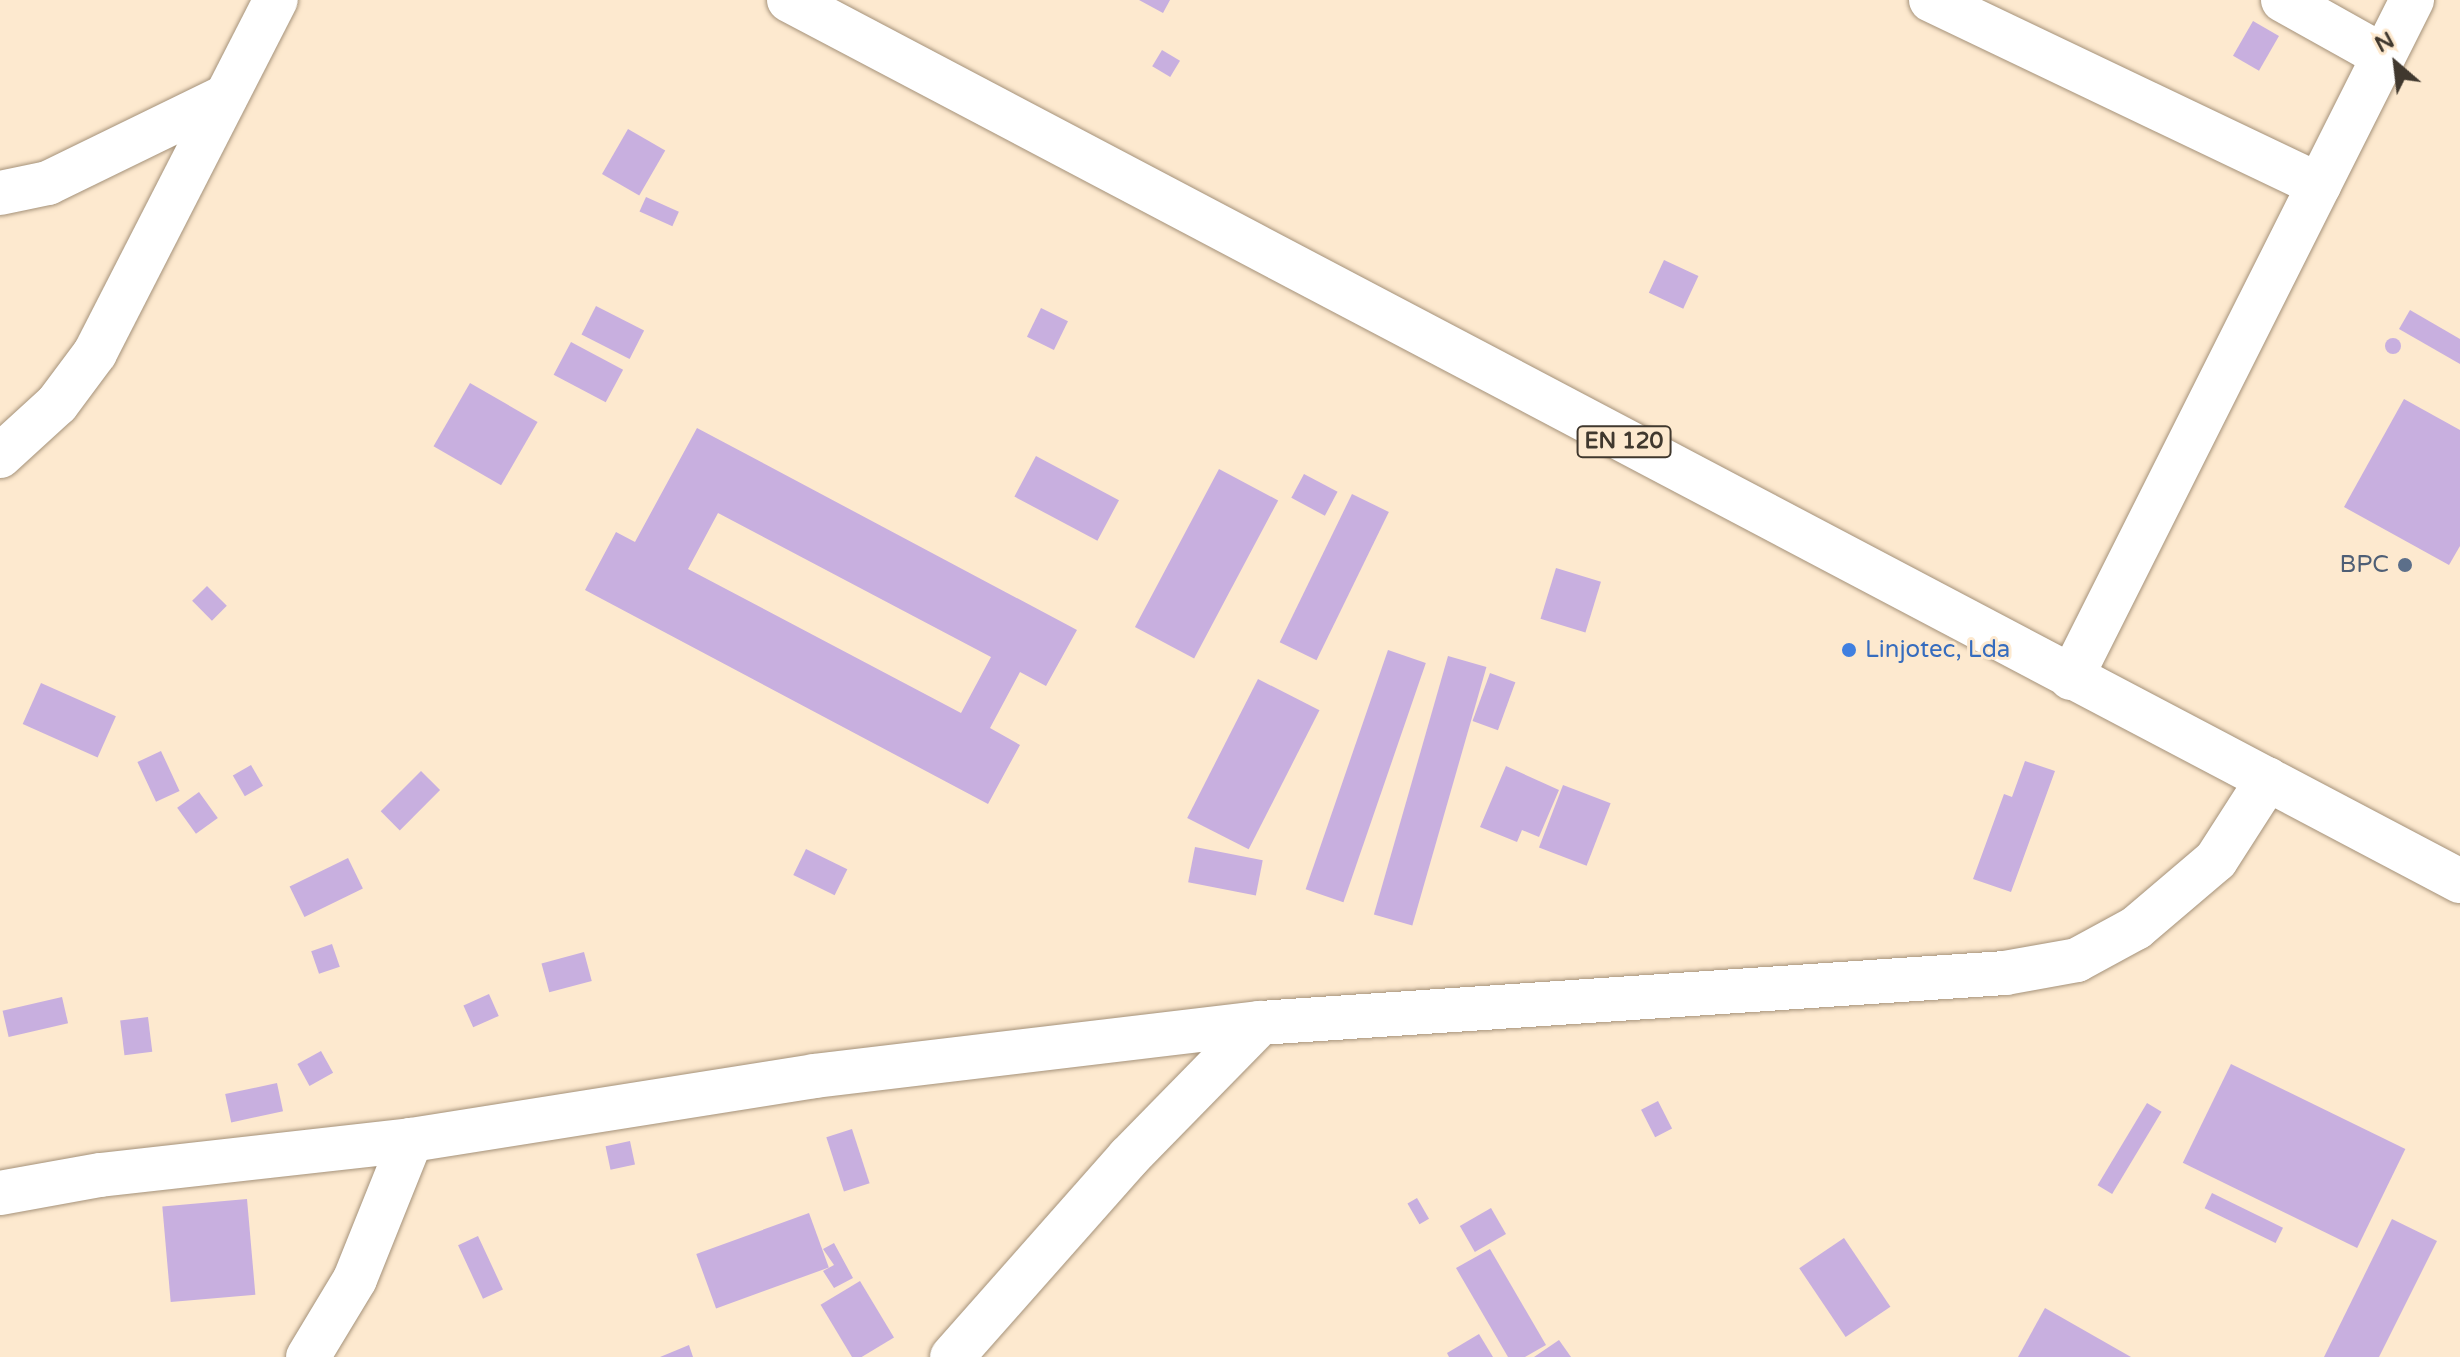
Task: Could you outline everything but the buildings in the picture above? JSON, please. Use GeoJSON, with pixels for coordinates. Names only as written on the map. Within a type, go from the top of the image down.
{"type":"FeatureCollection","features":[{"type":"Feature","properties":{"kind":"street"},"geometry":{"type":"LineString","coordinates":[[0,456],[57,404],[95,353],[276,0]]}},
{"type":"Feature","properties":{"kind":"street","name":"EN 120"},"geometry":{"type":"LineString","coordinates":[[789,0],[2460,881]]}},
{"type":"Feature","properties":{"kind":"street"},"geometry":{"type":"LineString","coordinates":[[1931,0],[2319,185]]}},
{"type":"Feature","properties":{"kind":"street"},"geometry":{"type":"LineString","coordinates":[[2283,0],[2383,56]]}},
{"type":"Feature","properties":{"kind":"street"},"geometry":{"type":"LineString","coordinates":[[2071,678],[2412,0]]}},
{"type":"Feature","properties":{"kind":"street"},"geometry":{"type":"LineString","coordinates":[[0,193],[48,183],[226,96]]}},
{"type":"Feature","properties":{"kind":"street"},"geometry":{"type":"LineString","coordinates":[[0,1193],[100,1175],[411,1140],[814,1076],[1260,1023],[2005,973],[2077,960],[2136,928],[2216,860],[2268,779]]}},
{"type":"Feature","properties":{"kind":"street"},"geometry":{"type":"LineString","coordinates":[[952,1357],[1129,1157],[1260,1023]]}},
{"type":"Feature","properties":{"kind":"street"},"geometry":{"type":"LineString","coordinates":[[308,1357],[355,1279],[411,1140]]}},
{"type":"Feature","properties":{"kind":"place","name":"BPC"},"geometry":{"type":"Point","coordinates":[2405,565]}},
{"type":"Feature","properties":{"kind":"place","name":"Linjotec, Lda"},"geometry":{"type":"Point","coordinates":[1849,650]}}]}
